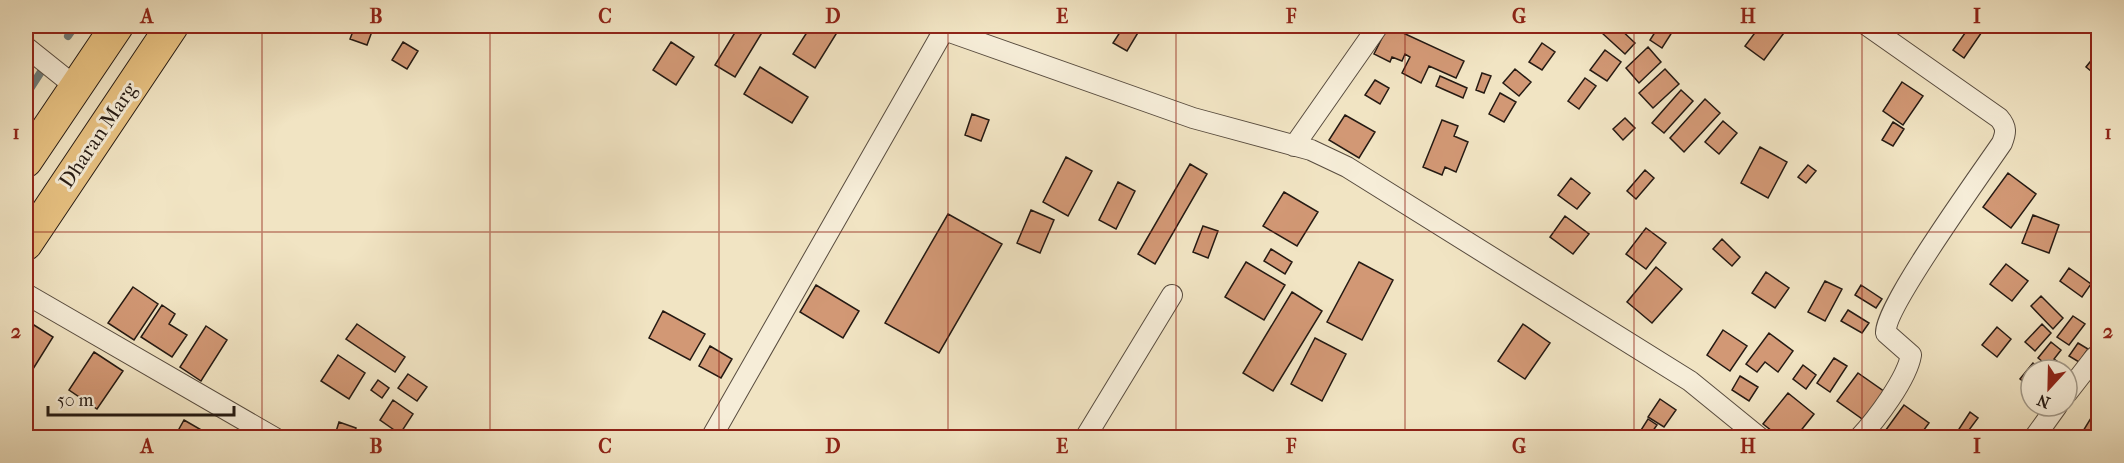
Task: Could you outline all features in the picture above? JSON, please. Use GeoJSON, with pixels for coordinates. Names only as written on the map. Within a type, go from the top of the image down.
{"type":"FeatureCollection","features":[{"type":"Feature","properties":{"kind":"main road"},"geometry":{"type":"LineString","coordinates":[[26,161],[117,26]]}},
{"type":"Feature","properties":{"kind":"main road","name":"Dharan Marg"},"geometry":{"type":"LineString","coordinates":[[26,244],[172,26]]}},
{"type":"Feature","properties":{"kind":"street"},"geometry":{"type":"LineString","coordinates":[[1294,146],[1378,26]]}},
{"type":"Feature","properties":{"kind":"street"},"geometry":{"type":"LineString","coordinates":[[1859,438],[1871,425],[1906,372],[1910,362],[1911,355],[1907,350],[1886,333],[1892,310],[2006,134],[2005,125],[1999,118],[1868,26]]}},
{"type":"Feature","properties":{"kind":"street"},"geometry":{"type":"LineString","coordinates":[[711,438],[940,28],[1194,118],[1311,150],[1347,167],[1690,381],[1760,438]]}},
{"type":"Feature","properties":{"kind":"street"},"geometry":{"type":"LineString","coordinates":[[26,47],[76,87]]}},
{"type":"Feature","properties":{"kind":"street"},"geometry":{"type":"LineString","coordinates":[[26,294],[275,438]]}},
{"type":"Feature","properties":{"kind":"street"},"geometry":{"type":"LineString","coordinates":[[1085,438],[1172,296]]}},
{"type":"Feature","properties":{"kind":"street"},"geometry":{"type":"LineString","coordinates":[[2079,378],[2095,357]]}},
{"type":"Feature","properties":{"kind":"street"},"geometry":{"type":"LineString","coordinates":[[2034,438],[2049,418]]}},
{"type":"Feature","properties":{"kind":"building"},"geometry":{"type":"Polygon","coordinates":[[[240,26],[255,26],[250,32],[240,26]]]}},
{"type":"Feature","properties":{"kind":"building"},"geometry":{"type":"Polygon","coordinates":[[[355,26],[374,26],[367,45],[350,39],[355,26]]]}},
{"type":"Feature","properties":{"kind":"building"},"geometry":{"type":"Polygon","coordinates":[[[616,26],[634,26],[629,33],[616,26]]]}},
{"type":"Feature","properties":{"kind":"building"},"geometry":{"type":"Polygon","coordinates":[[[739,26],[766,26],[735,77],[715,65],[739,26]]]}},
{"type":"Feature","properties":{"kind":"building"},"geometry":{"type":"Polygon","coordinates":[[[811,26],[841,26],[815,68],[793,54],[811,26]]]}},
{"type":"Feature","properties":{"kind":"building"},"geometry":{"type":"Polygon","coordinates":[[[1124,26],[1142,26],[1127,51],[1113,43],[1124,26]]]}},
{"type":"Feature","properties":{"kind":"building"},"geometry":{"type":"Polygon","coordinates":[[[1388,26],[1464,61],[1456,78],[1429,66],[1421,83],[1402,73],[1410,57],[1405,54],[1402,61],[1392,57],[1390,62],[1374,54],[1388,26]]]}},
{"type":"Feature","properties":{"kind":"building"},"geometry":{"type":"Polygon","coordinates":[[[1608,26],[1617,26],[1635,43],[1625,54],[1602,33],[1608,26]]]}},
{"type":"Feature","properties":{"kind":"building"},"geometry":{"type":"Polygon","coordinates":[[[1659,26],[1676,26],[1662,48],[1650,40],[1659,26]]]}},
{"type":"Feature","properties":{"kind":"building"},"geometry":{"type":"Polygon","coordinates":[[[1760,26],[1789,26],[1764,60],[1745,46],[1760,26]]]}},
{"type":"Feature","properties":{"kind":"building"},"geometry":{"type":"Polygon","coordinates":[[[1970,26],[1986,26],[1964,58],[1953,50],[1970,26]]]}},
{"type":"Feature","properties":{"kind":"building"},"geometry":{"type":"Polygon","coordinates":[[[403,42],[418,51],[407,69],[392,60],[403,42]]]}},
{"type":"Feature","properties":{"kind":"building"},"geometry":{"type":"Polygon","coordinates":[[[671,42],[694,57],[676,85],[653,70],[671,42]]]}},
{"type":"Feature","properties":{"kind":"building"},"geometry":{"type":"Polygon","coordinates":[[[1542,43],[1555,52],[1542,70],[1529,62],[1542,43]]]}},
{"type":"Feature","properties":{"kind":"building"},"geometry":{"type":"Polygon","coordinates":[[[1648,47],[1661,62],[1639,83],[1626,68],[1648,47]]]}},
{"type":"Feature","properties":{"kind":"building"},"geometry":{"type":"Polygon","coordinates":[[[1605,50],[1621,62],[1607,81],[1590,70],[1605,50]]]}},
{"type":"Feature","properties":{"kind":"building"},"geometry":{"type":"Polygon","coordinates":[[[2098,52],[2098,77],[2086,67],[2098,52]]]}},
{"type":"Feature","properties":{"kind":"building"},"geometry":{"type":"Polygon","coordinates":[[[760,67],[808,97],[792,123],[744,94],[760,67]]]}},
{"type":"Feature","properties":{"kind":"building"},"geometry":{"type":"Polygon","coordinates":[[[1515,69],[1531,82],[1519,96],[1503,83],[1515,69]]]}},
{"type":"Feature","properties":{"kind":"building"},"geometry":{"type":"Polygon","coordinates":[[[1665,69],[1679,84],[1653,108],[1639,93],[1665,69]]]}},
{"type":"Feature","properties":{"kind":"building"},"geometry":{"type":"Polygon","coordinates":[[[1482,73],[1491,76],[1484,93],[1476,90],[1482,73]]]}},
{"type":"Feature","properties":{"kind":"building"},"geometry":{"type":"Polygon","coordinates":[[[1440,76],[1467,88],[1463,98],[1436,86],[1440,76]]]}},
{"type":"Feature","properties":{"kind":"building"},"geometry":{"type":"Polygon","coordinates":[[[1585,78],[1596,86],[1579,109],[1568,101],[1585,78]]]}},
{"type":"Feature","properties":{"kind":"building"},"geometry":{"type":"Polygon","coordinates":[[[1375,80],[1389,88],[1380,104],[1365,95],[1375,80]]]}},
{"type":"Feature","properties":{"kind":"building"},"geometry":{"type":"Polygon","coordinates":[[[1902,82],[1923,96],[1903,125],[1883,111],[1902,82]]]}},
{"type":"Feature","properties":{"kind":"building"},"geometry":{"type":"Polygon","coordinates":[[[1681,90],[1693,101],[1664,133],[1652,123],[1681,90]]]}},
{"type":"Feature","properties":{"kind":"building"},"geometry":{"type":"Polygon","coordinates":[[[1500,93],[1516,102],[1504,122],[1489,114],[1500,93]]]}},
{"type":"Feature","properties":{"kind":"building"},"geometry":{"type":"Polygon","coordinates":[[[1705,99],[1720,113],[1684,152],[1670,138],[1705,99]]]}},
{"type":"Feature","properties":{"kind":"building"},"geometry":{"type":"Polygon","coordinates":[[[972,114],[989,120],[981,141],[965,135],[972,114]]]}},
{"type":"Feature","properties":{"kind":"building"},"geometry":{"type":"Polygon","coordinates":[[[1345,115],[1375,132],[1359,158],[1329,140],[1345,115]]]}},
{"type":"Feature","properties":{"kind":"building"},"geometry":{"type":"Polygon","coordinates":[[[1625,118],[1635,128],[1623,140],[1613,129],[1625,118]]]}},
{"type":"Feature","properties":{"kind":"building"},"geometry":{"type":"Polygon","coordinates":[[[1442,120],[1458,126],[1454,136],[1468,142],[1456,172],[1445,167],[1442,175],[1423,167],[1442,120]]]}},
{"type":"Feature","properties":{"kind":"building"},"geometry":{"type":"Polygon","coordinates":[[[1723,121],[1737,133],[1719,154],[1705,142],[1723,121]]]}},
{"type":"Feature","properties":{"kind":"building"},"geometry":{"type":"Polygon","coordinates":[[[1893,122],[1904,129],[1893,146],[1882,140],[1893,122]]]}},
{"type":"Feature","properties":{"kind":"building"},"geometry":{"type":"Polygon","coordinates":[[[1760,147],[1787,162],[1768,198],[1741,183],[1760,147]]]}},
{"type":"Feature","properties":{"kind":"building"},"geometry":{"type":"Polygon","coordinates":[[[1066,157],[1092,171],[1068,216],[1043,202],[1066,157]]]}},
{"type":"Feature","properties":{"kind":"building"},"geometry":{"type":"Polygon","coordinates":[[[1190,164],[1207,174],[1155,264],[1138,254],[1190,164]]]}},
{"type":"Feature","properties":{"kind":"building"},"geometry":{"type":"Polygon","coordinates":[[[1808,165],[1816,171],[1806,183],[1798,177],[1808,165]]]}},
{"type":"Feature","properties":{"kind":"building"},"geometry":{"type":"Polygon","coordinates":[[[1645,170],[1654,178],[1636,199],[1627,191],[1645,170]]]}},
{"type":"Feature","properties":{"kind":"building"},"geometry":{"type":"Polygon","coordinates":[[[2008,173],[2036,194],[2011,228],[1983,207],[2008,173]]]}},
{"type":"Feature","properties":{"kind":"building"},"geometry":{"type":"Polygon","coordinates":[[[1571,178],[1590,193],[1577,209],[1558,195],[1571,178]]]}},
{"type":"Feature","properties":{"kind":"building"},"geometry":{"type":"Polygon","coordinates":[[[1118,182],[1135,191],[1116,229],[1099,220],[1118,182]]]}},
{"type":"Feature","properties":{"kind":"building"},"geometry":{"type":"Polygon","coordinates":[[[1284,192],[1318,212],[1297,246],[1263,226],[1284,192]]]}},
{"type":"Feature","properties":{"kind":"building"},"geometry":{"type":"Polygon","coordinates":[[[1031,210],[1054,220],[1040,253],[1017,243],[1031,210]]]}},
{"type":"Feature","properties":{"kind":"building"},"geometry":{"type":"Polygon","coordinates":[[[948,214],[1002,244],[939,353],[885,323],[948,214]]]}},
{"type":"Feature","properties":{"kind":"building"},"geometry":{"type":"Polygon","coordinates":[[[2033,215],[2059,225],[2049,253],[2022,243],[2033,215]]]}},
{"type":"Feature","properties":{"kind":"building"},"geometry":{"type":"Polygon","coordinates":[[[1565,216],[1589,234],[1573,254],[1550,237],[1565,216]]]}},
{"type":"Feature","properties":{"kind":"building"},"geometry":{"type":"Polygon","coordinates":[[[1203,226],[1218,231],[1208,258],[1193,252],[1203,226]]]}},
{"type":"Feature","properties":{"kind":"building"},"geometry":{"type":"Polygon","coordinates":[[[1646,228],[1666,243],[1646,269],[1626,254],[1646,228]]]}},
{"type":"Feature","properties":{"kind":"building"},"geometry":{"type":"Polygon","coordinates":[[[1722,239],[1740,257],[1732,266],[1713,249],[1722,239]]]}},
{"type":"Feature","properties":{"kind":"building"},"geometry":{"type":"Polygon","coordinates":[[[1271,249],[1292,262],[1285,274],[1264,261],[1271,249]]]}},
{"type":"Feature","properties":{"kind":"building"},"geometry":{"type":"Polygon","coordinates":[[[1246,262],[1285,285],[1264,320],[1225,297],[1246,262]]]}},
{"type":"Feature","properties":{"kind":"building"},"geometry":{"type":"Polygon","coordinates":[[[1359,262],[1393,280],[1362,340],[1327,322],[1359,262]]]}},
{"type":"Feature","properties":{"kind":"building"},"geometry":{"type":"Polygon","coordinates":[[[2006,264],[2028,281],[2012,301],[1990,284],[2006,264]]]}},
{"type":"Feature","properties":{"kind":"building"},"geometry":{"type":"Polygon","coordinates":[[[1656,267],[1682,289],[1652,323],[1627,302],[1656,267]]]}},
{"type":"Feature","properties":{"kind":"building"},"geometry":{"type":"Polygon","coordinates":[[[2069,268],[2091,284],[2082,297],[2060,281],[2069,268]]]}},
{"type":"Feature","properties":{"kind":"building"},"geometry":{"type":"Polygon","coordinates":[[[1766,272],[1789,288],[1775,308],[1752,293],[1766,272]]]}},
{"type":"Feature","properties":{"kind":"building"},"geometry":{"type":"Polygon","coordinates":[[[1825,281],[1842,289],[1825,321],[1808,312],[1825,281]]]}},
{"type":"Feature","properties":{"kind":"building"},"geometry":{"type":"Polygon","coordinates":[[[816,285],[859,311],[843,338],[800,312],[816,285]]]}},
{"type":"Feature","properties":{"kind":"building"},"geometry":{"type":"Polygon","coordinates":[[[1861,285],[1882,299],[1876,308],[1855,295],[1861,285]]]}},
{"type":"Feature","properties":{"kind":"building"},"geometry":{"type":"Polygon","coordinates":[[[133,287],[158,304],[134,340],[108,323],[133,287]]]}},
{"type":"Feature","properties":{"kind":"building"},"geometry":{"type":"Polygon","coordinates":[[[1292,292],[1322,311],[1273,391],[1243,373],[1292,292]]]}},
{"type":"Feature","properties":{"kind":"building"},"geometry":{"type":"Polygon","coordinates":[[[2041,296],[2063,318],[2053,329],[2031,306],[2041,296]]]}},
{"type":"Feature","properties":{"kind":"building"},"geometry":{"type":"Polygon","coordinates":[[[162,305],[175,314],[169,324],[187,335],[172,357],[141,337],[162,305]]]}},
{"type":"Feature","properties":{"kind":"building"},"geometry":{"type":"Polygon","coordinates":[[[1848,310],[1869,323],[1862,333],[1841,321],[1848,310]]]}},
{"type":"Feature","properties":{"kind":"building"},"geometry":{"type":"Polygon","coordinates":[[[663,311],[705,334],[690,360],[649,338],[663,311]]]}},
{"type":"Feature","properties":{"kind":"building"},"geometry":{"type":"Polygon","coordinates":[[[2073,316],[2085,324],[2069,345],[2057,337],[2073,316]]]}},
{"type":"Feature","properties":{"kind":"building"},"geometry":{"type":"Polygon","coordinates":[[[26,320],[53,337],[28,377],[26,375],[26,320]]]}},
{"type":"Feature","properties":{"kind":"building"},"geometry":{"type":"Polygon","coordinates":[[[357,324],[405,357],[395,372],[346,339],[357,324]]]}},
{"type":"Feature","properties":{"kind":"building"},"geometry":{"type":"Polygon","coordinates":[[[1523,324],[1550,343],[1525,379],[1498,361],[1523,324]]]}},
{"type":"Feature","properties":{"kind":"building"},"geometry":{"type":"Polygon","coordinates":[[[2042,324],[2051,333],[2035,351],[2025,342],[2042,324]]]}},
{"type":"Feature","properties":{"kind":"building"},"geometry":{"type":"Polygon","coordinates":[[[206,326],[227,340],[201,381],[180,367],[206,326]]]}},
{"type":"Feature","properties":{"kind":"building"},"geometry":{"type":"Polygon","coordinates":[[[1997,327],[2011,339],[1997,357],[1982,345],[1997,327]]]}},
{"type":"Feature","properties":{"kind":"building"},"geometry":{"type":"Polygon","coordinates":[[[1723,330],[1747,346],[1730,371],[1707,355],[1723,330]]]}},
{"type":"Feature","properties":{"kind":"building"},"geometry":{"type":"Polygon","coordinates":[[[1769,333],[1793,351],[1778,372],[1765,362],[1757,372],[1746,364],[1769,333]]]}},
{"type":"Feature","properties":{"kind":"building"},"geometry":{"type":"Polygon","coordinates":[[[1315,338],[1346,354],[1322,401],[1291,384],[1315,338]]]}},
{"type":"Feature","properties":{"kind":"building"},"geometry":{"type":"Polygon","coordinates":[[[2051,342],[2061,350],[2055,358],[2038,358],[2051,342]]]}},
{"type":"Feature","properties":{"kind":"building"},"geometry":{"type":"Polygon","coordinates":[[[2078,343],[2088,349],[2079,362],[2079,358],[2069,356],[2078,343]]]}},
{"type":"Feature","properties":{"kind":"building"},"geometry":{"type":"Polygon","coordinates":[[[710,346],[732,359],[721,378],[699,366],[710,346]]]}},
{"type":"Feature","properties":{"kind":"building"},"geometry":{"type":"Polygon","coordinates":[[[94,352],[123,371],[97,409],[69,390],[94,352]]]}},
{"type":"Feature","properties":{"kind":"building"},"geometry":{"type":"Polygon","coordinates":[[[338,355],[365,373],[349,399],[321,381],[338,355]]]}},
{"type":"Feature","properties":{"kind":"building"},"geometry":{"type":"Polygon","coordinates":[[[1834,358],[1847,366],[1830,392],[1817,383],[1834,358]]]}},
{"type":"Feature","properties":{"kind":"building"},"geometry":{"type":"Polygon","coordinates":[[[1803,365],[1816,375],[1806,389],[1793,379],[1803,365]]]}},
{"type":"Feature","properties":{"kind":"building"},"geometry":{"type":"Polygon","coordinates":[[[1858,373],[1885,392],[1865,421],[1837,401],[1858,373]]]}},
{"type":"Feature","properties":{"kind":"building"},"geometry":{"type":"Polygon","coordinates":[[[408,374],[427,387],[417,401],[398,388],[408,374]]]}},
{"type":"Feature","properties":{"kind":"building"},"geometry":{"type":"Polygon","coordinates":[[[1740,376],[1758,387],[1749,401],[1732,390],[1740,376]]]}},
{"type":"Feature","properties":{"kind":"building"},"geometry":{"type":"Polygon","coordinates":[[[378,380],[389,388],[382,398],[371,390],[378,380]]]}},
{"type":"Feature","properties":{"kind":"building"},"geometry":{"type":"Polygon","coordinates":[[[1788,393],[1814,414],[1795,438],[1781,438],[1763,424],[1788,393]]]}},
{"type":"Feature","properties":{"kind":"building"},"geometry":{"type":"Polygon","coordinates":[[[1660,399],[1676,410],[1664,427],[1648,417],[1660,399]]]}},
{"type":"Feature","properties":{"kind":"building"},"geometry":{"type":"Polygon","coordinates":[[[393,400],[413,414],[400,434],[380,420],[393,400]]]}},
{"type":"Feature","properties":{"kind":"building"},"geometry":{"type":"Polygon","coordinates":[[[1904,405],[1929,423],[1918,438],[1880,438],[1904,405]]]}},
{"type":"Feature","properties":{"kind":"building"},"geometry":{"type":"Polygon","coordinates":[[[1970,412],[1978,418],[1966,434],[1959,429],[1970,412]]]}},
{"type":"Feature","properties":{"kind":"building"},"geometry":{"type":"Polygon","coordinates":[[[2094,413],[2098,416],[2098,438],[2083,438],[2080,436],[2094,413]]]}},
{"type":"Feature","properties":{"kind":"building"},"geometry":{"type":"Polygon","coordinates":[[[1648,419],[1657,425],[1648,438],[1636,438],[1648,419]]]}},
{"type":"Feature","properties":{"kind":"building"},"geometry":{"type":"Polygon","coordinates":[[[184,420],[210,435],[208,438],[174,438],[184,420]]]}},
{"type":"Feature","properties":{"kind":"building"},"geometry":{"type":"Polygon","coordinates":[[[339,422],[356,428],[353,438],[334,438],[339,422]]]}},
{"type":"Feature","properties":{"kind":"waterway"},"geometry":{"type":"LineString","coordinates":[[68,36],[75,26]]}},
{"type":"Feature","properties":{"kind":"waterway"},"geometry":{"type":"LineString","coordinates":[[26,95],[46,64]]}}]}
